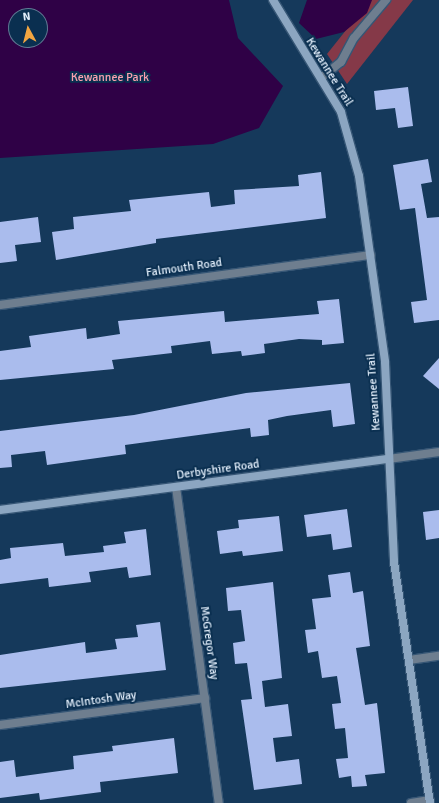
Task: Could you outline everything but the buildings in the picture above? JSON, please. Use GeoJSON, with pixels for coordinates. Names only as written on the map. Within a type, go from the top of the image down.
{"type":"FeatureCollection","features":[{"type":"Feature","properties":{"kind":"street","name":"Kewannee Trail"},"geometry":{"type":"LineString","coordinates":[[273,0],[282,21],[321,78],[341,112],[351,139],[371,255],[385,362],[394,562],[430,802]]}},
{"type":"Feature","properties":{"kind":"street"},"geometry":{"type":"LineString","coordinates":[[321,78],[341,62],[354,38],[386,0]]}},
{"type":"Feature","properties":{"kind":"street","name":"Falmouth Road"},"geometry":{"type":"LineString","coordinates":[[0,305],[371,255]]}},
{"type":"Feature","properties":{"kind":"street","name":"Derbyshire Road"},"geometry":{"type":"LineString","coordinates":[[0,510],[439,452]]}},
{"type":"Feature","properties":{"kind":"street","name":"McGregor Way"},"geometry":{"type":"LineString","coordinates":[[176,487],[219,803]]}},
{"type":"Feature","properties":{"kind":"street"},"geometry":{"type":"LineString","coordinates":[[409,660],[439,656]]}},
{"type":"Feature","properties":{"kind":"street","name":"McIntosh Way"},"geometry":{"type":"LineString","coordinates":[[0,725],[205,698]]}},
{"type":"Feature","properties":{"kind":"street"},"geometry":{"type":"LineString","coordinates":[[411,803],[430,802]]}},
{"type":"Feature","properties":{"kind":"shaded area","name":"Kewannee Park"},"geometry":{"type":"Polygon","coordinates":[[[0,0],[229,0],[238,38],[283,86],[259,128],[213,144],[0,158],[0,0]]]}},
{"type":"Feature","properties":{"kind":"shaded area"},"geometry":{"type":"Polygon","coordinates":[[[307,0],[372,0],[367,13],[344,32],[316,39],[299,23],[307,0]]]}},
{"type":"Feature","properties":{"kind":"shaded area"},"geometry":{"type":"Polygon","coordinates":[[[370,0],[413,0],[347,84],[327,54],[370,0]]]}}]}
